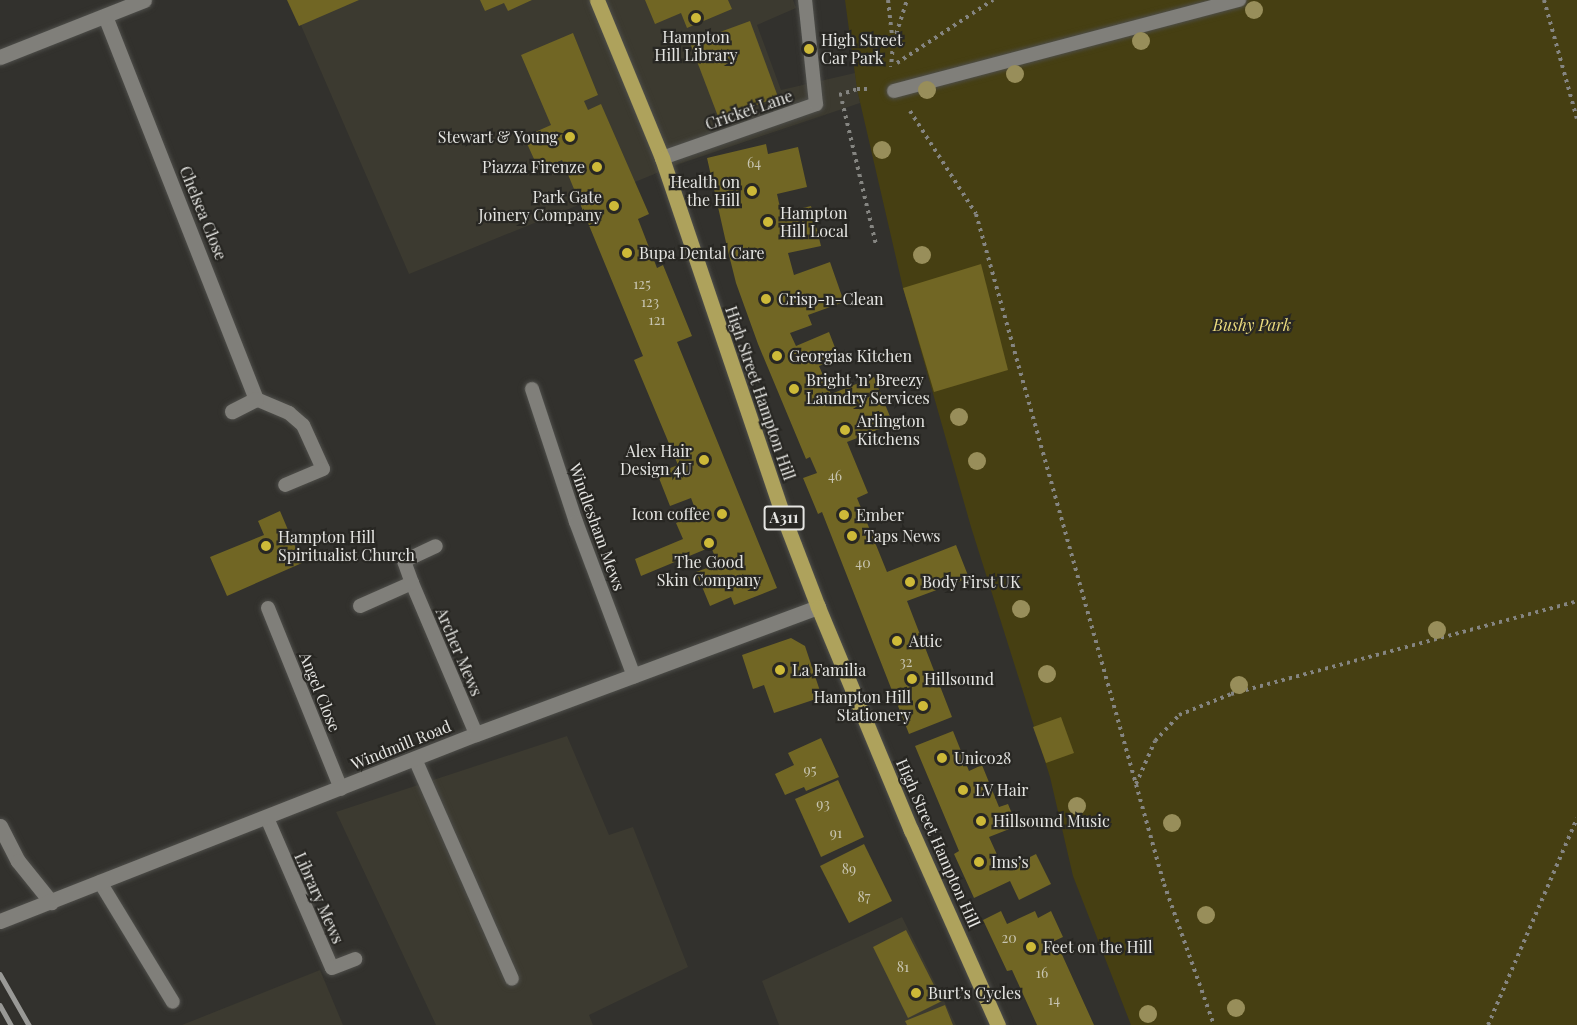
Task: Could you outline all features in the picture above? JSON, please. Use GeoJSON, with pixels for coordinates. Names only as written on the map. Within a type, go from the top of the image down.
{"type":"FeatureCollection","features":[{"type":"Feature","properties":{"kind":"main road","name":"High Street Hampton Hill"},"geometry":{"type":"LineString","coordinates":[[597,0],[662,158],[785,520],[818,606],[910,830],[998,1025]]}},
{"type":"Feature","properties":{"kind":"street"},"geometry":{"type":"LineString","coordinates":[[0,57],[144,0]]}},
{"type":"Feature","properties":{"kind":"street","name":"Chelsea Close"},"geometry":{"type":"LineString","coordinates":[[105,16],[256,399]]}},
{"type":"Feature","properties":{"kind":"street"},"geometry":{"type":"LineString","coordinates":[[232,411],[256,399]]}},
{"type":"Feature","properties":{"kind":"street","name":"Windmill Road"},"geometry":{"type":"LineString","coordinates":[[0,921],[341,789],[476,734],[818,606]]}},
{"type":"Feature","properties":{"kind":"street"},"geometry":{"type":"LineString","coordinates":[[0,825],[18,861],[51,902]]}},
{"type":"Feature","properties":{"kind":"lane","name":"Cricket Lane"},"geometry":{"type":"LineString","coordinates":[[662,158],[816,104],[805,0]]}},
{"type":"Feature","properties":{"kind":"lane"},"geometry":{"type":"LineString","coordinates":[[894,91],[1239,0]]}},
{"type":"Feature","properties":{"kind":"lane","name":"Windlesham Mews"},"geometry":{"type":"LineString","coordinates":[[532,389],[576,522],[634,676]]}},
{"type":"Feature","properties":{"kind":"lane"},"geometry":{"type":"LineString","coordinates":[[256,399],[289,413],[303,425],[323,469],[285,485]]}},
{"type":"Feature","properties":{"kind":"lane","name":"Archer Mews"},"geometry":{"type":"LineString","coordinates":[[436,546],[404,561],[476,734]]}},
{"type":"Feature","properties":{"kind":"lane"},"geometry":{"type":"LineString","coordinates":[[360,606],[412,583]]}},
{"type":"Feature","properties":{"kind":"lane","name":"Angel Close"},"geometry":{"type":"LineString","coordinates":[[268,608],[341,789]]}},
{"type":"Feature","properties":{"kind":"lane"},"geometry":{"type":"LineString","coordinates":[[415,759],[512,979]]}},
{"type":"Feature","properties":{"kind":"lane","name":"Library Mews"},"geometry":{"type":"LineString","coordinates":[[267,818],[332,968],[356,959]]}},
{"type":"Feature","properties":{"kind":"lane"},"geometry":{"type":"LineString","coordinates":[[100,882],[173,1002]]}},
{"type":"Feature","properties":{"kind":"path"},"geometry":{"type":"LineString","coordinates":[[888,0],[893,45],[891,67],[894,91],[916,118],[976,214],[1164,884],[1214,1025]]}},
{"type":"Feature","properties":{"kind":"path"},"geometry":{"type":"LineString","coordinates":[[893,45],[907,0]]}},
{"type":"Feature","properties":{"kind":"path"},"geometry":{"type":"LineString","coordinates":[[891,67],[993,0]]}},
{"type":"Feature","properties":{"kind":"path"},"geometry":{"type":"LineString","coordinates":[[1544,0],[1577,119]]}},
{"type":"Feature","properties":{"kind":"path"},"geometry":{"type":"LineString","coordinates":[[816,104],[857,89],[894,91]]}},
{"type":"Feature","properties":{"kind":"path"},"geometry":{"type":"LineString","coordinates":[[841,94],[876,245]]}},
{"type":"Feature","properties":{"kind":"path"},"geometry":{"type":"LineString","coordinates":[[1136,784],[1155,741],[1179,715],[1231,694],[1577,601]]}},
{"type":"Feature","properties":{"kind":"path"},"geometry":{"type":"LineString","coordinates":[[1488,1025],[1577,818]]}},
{"type":"Feature","properties":{"kind":"shaded area"},"geometry":{"type":"Polygon","coordinates":[[[290,0],[793,0],[796,8],[757,25],[781,90],[855,73],[860,103],[679,164],[409,274],[290,0]]]}},
{"type":"Feature","properties":{"kind":"shaded area"},"geometry":{"type":"Polygon","coordinates":[[[567,736],[609,835],[633,827],[688,967],[589,1015],[593,1025],[436,1025],[336,812],[567,736]]]}},
{"type":"Feature","properties":{"kind":"shaded area"},"geometry":{"type":"Polygon","coordinates":[[[902,917],[956,1025],[779,1025],[762,981],[902,917]]]}},
{"type":"Feature","properties":{"kind":"shaded area"},"geometry":{"type":"Polygon","coordinates":[[[320,970],[343,1025],[182,1025],[320,970]]]}},
{"type":"Feature","properties":{"kind":"green space","name":"Bushy Park"},"geometry":{"type":"Polygon","coordinates":[[[845,0],[1577,0],[1577,1025],[1131,1025],[1073,876],[1050,777],[971,527],[903,288],[857,89],[845,0]]]}},
{"type":"Feature","properties":{"kind":"building"},"geometry":{"type":"Polygon","coordinates":[[[287,0],[359,0],[299,26],[287,0]]]}},
{"type":"Feature","properties":{"kind":"building"},"geometry":{"type":"Polygon","coordinates":[[[480,0],[532,0],[508,11],[504,3],[485,11],[480,0]]]}},
{"type":"Feature","properties":{"kind":"building","name":"Hampton Hill Library"},"geometry":{"type":"Polygon","coordinates":[[[645,0],[728,0],[732,9],[687,28],[681,13],[655,24],[645,0]]]}},
{"type":"Feature","properties":{"kind":"building"},"geometry":{"type":"Polygon","coordinates":[[[750,21],[778,97],[719,119],[690,43],[750,21]]]}},
{"type":"Feature","properties":{"kind":"building"},"geometry":{"type":"Polygon","coordinates":[[[573,33],[598,95],[584,101],[588,110],[601,104],[649,214],[638,219],[657,268],[663,265],[692,336],[677,342],[777,588],[734,605],[731,597],[710,606],[696,572],[718,564],[711,547],[641,576],[635,559],[683,539],[676,523],[697,514],[691,498],[670,506],[657,473],[678,465],[634,360],[643,356],[562,160],[539,170],[524,137],[551,125],[521,55],[573,33]]]}},
{"type":"Feature","properties":{"kind":"building"},"geometry":{"type":"Polygon","coordinates":[[[766,144],[768,154],[798,147],[807,187],[777,194],[779,203],[782,213],[811,206],[821,246],[788,253],[794,275],[830,262],[844,302],[808,315],[812,325],[790,333],[796,346],[829,332],[839,358],[819,366],[831,394],[874,377],[893,424],[847,442],[868,493],[857,498],[887,572],[956,545],[969,578],[907,601],[952,717],[909,734],[822,512],[818,514],[803,478],[817,473],[810,457],[806,459],[758,344],[736,283],[727,247],[707,158],[766,144]]]}},
{"type":"Feature","properties":{"kind":"building"},"geometry":{"type":"Polygon","coordinates":[[[981,264],[1008,370],[934,392],[903,288],[981,264]]]}},
{"type":"Feature","properties":{"kind":"building","name":"Hampton Hill Spiritualist Church"},"geometry":{"type":"Polygon","coordinates":[[[280,511],[302,563],[227,596],[210,557],[264,535],[258,521],[280,511]]]}},
{"type":"Feature","properties":{"kind":"building","name":"La Familia"},"geometry":{"type":"Polygon","coordinates":[[[791,638],[805,646],[822,697],[774,713],[764,685],[753,689],[742,655],[791,638]]]}},
{"type":"Feature","properties":{"kind":"building"},"geometry":{"type":"Polygon","coordinates":[[[1061,717],[1074,753],[1046,763],[1033,727],[1061,717]]]}},
{"type":"Feature","properties":{"kind":"building"},"geometry":{"type":"Polygon","coordinates":[[[953,731],[969,771],[982,765],[999,807],[1008,804],[1017,826],[989,837],[1004,870],[1036,854],[1051,884],[1019,900],[1010,881],[974,898],[954,854],[959,851],[915,746],[953,731]]]}},
{"type":"Feature","properties":{"kind":"building"},"geometry":{"type":"Polygon","coordinates":[[[821,738],[839,777],[806,791],[804,787],[785,795],[775,774],[794,765],[788,753],[821,738]]]}},
{"type":"Feature","properties":{"kind":"building"},"geometry":{"type":"Polygon","coordinates":[[[838,780],[864,837],[821,857],[795,799],[838,780]]]}},
{"type":"Feature","properties":{"kind":"building"},"geometry":{"type":"Polygon","coordinates":[[[864,844],[892,901],[849,923],[820,866],[864,844]]]}},
{"type":"Feature","properties":{"kind":"building"},"geometry":{"type":"Polygon","coordinates":[[[1001,911],[1007,924],[1035,911],[1038,918],[1051,911],[1063,937],[1050,943],[1053,950],[1059,948],[1094,1025],[1037,1025],[1012,970],[1007,971],[983,920],[1001,911]]]}},
{"type":"Feature","properties":{"kind":"building"},"geometry":{"type":"Polygon","coordinates":[[[906,930],[942,1001],[908,1018],[873,947],[906,930]]]}},
{"type":"Feature","properties":{"kind":"building"},"geometry":{"type":"Polygon","coordinates":[[[945,1005],[953,1025],[907,1025],[905,1021],[945,1005]]]}},
{"type":"Feature","properties":{"kind":"railway"},"geometry":{"type":"LineString","coordinates":[[0,974],[29,1025]]}},
{"type":"Feature","properties":{"kind":"railway"},"geometry":{"type":"LineString","coordinates":[[0,1005],[11,1025]]}},
{"type":"Feature","properties":{"kind":"place","name":"Hampton Hill Library"},"geometry":{"type":"Point","coordinates":[696,18]}},
{"type":"Feature","properties":{"kind":"place","name":"High Street Car Park"},"geometry":{"type":"Point","coordinates":[809,49]}},
{"type":"Feature","properties":{"kind":"place","name":"Stewart & Young"},"geometry":{"type":"Point","coordinates":[570,137]}},
{"type":"Feature","properties":{"kind":"place","name":"Piazza Firenze"},"geometry":{"type":"Point","coordinates":[597,167]}},
{"type":"Feature","properties":{"kind":"place","name":"Health on the Hill"},"geometry":{"type":"Point","coordinates":[752,191]}},
{"type":"Feature","properties":{"kind":"place","name":"Park Gate Joinery Company"},"geometry":{"type":"Point","coordinates":[614,206]}},
{"type":"Feature","properties":{"kind":"place","name":"Hampton Hill Local"},"geometry":{"type":"Point","coordinates":[768,222]}},
{"type":"Feature","properties":{"kind":"place","name":"Bupa Dental Care"},"geometry":{"type":"Point","coordinates":[627,253]}},
{"type":"Feature","properties":{"kind":"place","name":"Crisp-n-Clean"},"geometry":{"type":"Point","coordinates":[766,299]}},
{"type":"Feature","properties":{"kind":"place","name":"Georgias Kitchen"},"geometry":{"type":"Point","coordinates":[777,356]}},
{"type":"Feature","properties":{"kind":"place","name":"Bright ’n’ Breezy Laundry Services"},"geometry":{"type":"Point","coordinates":[794,389]}},
{"type":"Feature","properties":{"kind":"place","name":"Arlington Kitchens"},"geometry":{"type":"Point","coordinates":[845,430]}},
{"type":"Feature","properties":{"kind":"place","name":"Alex Hair Design 4U"},"geometry":{"type":"Point","coordinates":[704,460]}},
{"type":"Feature","properties":{"kind":"place","name":"Icon coffee"},"geometry":{"type":"Point","coordinates":[722,514]}},
{"type":"Feature","properties":{"kind":"place","name":"Ember"},"geometry":{"type":"Point","coordinates":[844,515]}},
{"type":"Feature","properties":{"kind":"place","name":"Taps News"},"geometry":{"type":"Point","coordinates":[852,536]}},
{"type":"Feature","properties":{"kind":"place","name":"The Good Skin Company"},"geometry":{"type":"Point","coordinates":[709,543]}},
{"type":"Feature","properties":{"kind":"place","name":"Hampton Hill Spiritualist Church"},"geometry":{"type":"Point","coordinates":[266,546]}},
{"type":"Feature","properties":{"kind":"place","name":"Body First UK"},"geometry":{"type":"Point","coordinates":[910,582]}},
{"type":"Feature","properties":{"kind":"place","name":"Attic"},"geometry":{"type":"Point","coordinates":[897,641]}},
{"type":"Feature","properties":{"kind":"place","name":"La Familia"},"geometry":{"type":"Point","coordinates":[780,670]}},
{"type":"Feature","properties":{"kind":"place","name":"Hillsound"},"geometry":{"type":"Point","coordinates":[912,679]}},
{"type":"Feature","properties":{"kind":"place","name":"Hampton Hill Stationery"},"geometry":{"type":"Point","coordinates":[923,706]}},
{"type":"Feature","properties":{"kind":"place","name":"Unico28"},"geometry":{"type":"Point","coordinates":[942,758]}},
{"type":"Feature","properties":{"kind":"place","name":"LV Hair"},"geometry":{"type":"Point","coordinates":[963,790]}},
{"type":"Feature","properties":{"kind":"place","name":"Hillsound Music"},"geometry":{"type":"Point","coordinates":[981,821]}},
{"type":"Feature","properties":{"kind":"place","name":"Ims’s"},"geometry":{"type":"Point","coordinates":[979,862]}},
{"type":"Feature","properties":{"kind":"place","name":"Feet on the Hill"},"geometry":{"type":"Point","coordinates":[1031,947]}},
{"type":"Feature","properties":{"kind":"place","name":"Burt’s Cycles"},"geometry":{"type":"Point","coordinates":[916,993]}}]}
